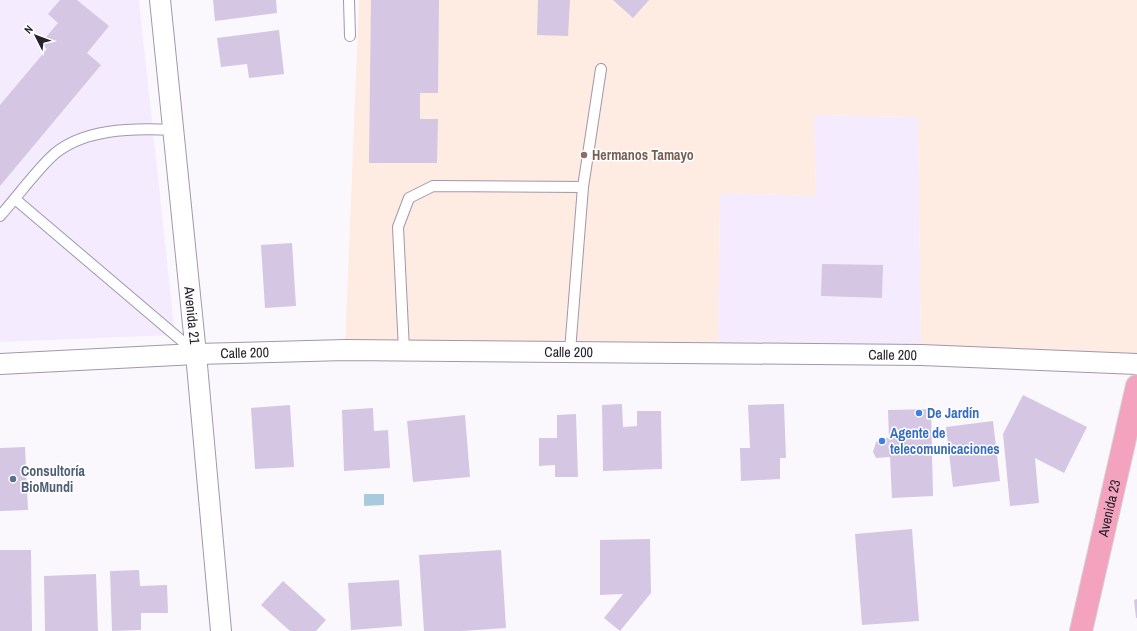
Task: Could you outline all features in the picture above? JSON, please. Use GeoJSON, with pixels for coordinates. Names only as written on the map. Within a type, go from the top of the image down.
{"type":"FeatureCollection","features":[{"type":"Feature","properties":{"kind":"main road","name":"Avenida 23"},"geometry":{"type":"LineString","coordinates":[[1081,631],[1137,386]]}},
{"type":"Feature","properties":{"kind":"street","name":"Avenida 21"},"geometry":{"type":"LineString","coordinates":[[160,0],[172,130],[196,354],[222,631]]}},
{"type":"Feature","properties":{"kind":"street","name":"Calle 200"},"geometry":{"type":"LineString","coordinates":[[0,364],[196,354],[345,350],[921,355],[1137,364]]}},
{"type":"Feature","properties":{"kind":"lane"},"geometry":{"type":"LineString","coordinates":[[349,0],[350,36]]}},
{"type":"Feature","properties":{"kind":"lane"},"geometry":{"type":"LineString","coordinates":[[570,351],[583,187],[601,69]]}},
{"type":"Feature","properties":{"kind":"lane"},"geometry":{"type":"LineString","coordinates":[[0,216],[51,157],[67,145],[87,136],[121,131],[153,129],[172,130]]}},
{"type":"Feature","properties":{"kind":"lane"},"geometry":{"type":"LineString","coordinates":[[404,350],[398,227],[409,198],[433,186],[583,187]]}},
{"type":"Feature","properties":{"kind":"lane"},"geometry":{"type":"LineString","coordinates":[[15,199],[196,354]]}},
{"type":"Feature","properties":{"kind":"shaded area"},"geometry":{"type":"Polygon","coordinates":[[[0,0],[139,0],[175,335],[0,342],[0,0]]]}},
{"type":"Feature","properties":{"kind":"shaded area","name":"Hermanos Tamayo"},"geometry":{"type":"Polygon","coordinates":[[[359,0],[1137,0],[1137,364],[921,355],[918,117],[814,115],[816,196],[720,193],[718,352],[345,350],[359,0]]]}},
{"type":"Feature","properties":{"kind":"shaded area"},"geometry":{"type":"Polygon","coordinates":[[[814,115],[918,117],[921,355],[718,352],[720,193],[816,196],[814,115]]]}},
{"type":"Feature","properties":{"kind":"water"},"geometry":{"type":"Polygon","coordinates":[[[364,494],[384,494],[384,505],[364,506],[364,494]]]}},
{"type":"Feature","properties":{"kind":"building"},"geometry":{"type":"Polygon","coordinates":[[[60,0],[77,0],[109,26],[87,53],[101,65],[0,186],[0,105],[47,49],[41,43],[58,23],[48,14],[60,0]]]}},
{"type":"Feature","properties":{"kind":"building"},"geometry":{"type":"Polygon","coordinates":[[[213,0],[276,0],[277,13],[215,21],[213,0]]]}},
{"type":"Feature","properties":{"kind":"building"},"geometry":{"type":"Polygon","coordinates":[[[371,0],[439,0],[438,93],[420,93],[420,119],[438,119],[437,163],[369,163],[371,0]]]}},
{"type":"Feature","properties":{"kind":"building"},"geometry":{"type":"Polygon","coordinates":[[[538,0],[570,0],[568,36],[537,35],[538,0]]]}},
{"type":"Feature","properties":{"kind":"building"},"geometry":{"type":"Polygon","coordinates":[[[613,0],[649,0],[633,18],[613,0]]]}},
{"type":"Feature","properties":{"kind":"building"},"geometry":{"type":"Polygon","coordinates":[[[279,30],[284,74],[249,78],[247,64],[221,67],[217,38],[279,30]]]}},
{"type":"Feature","properties":{"kind":"building"},"geometry":{"type":"Polygon","coordinates":[[[292,243],[296,306],[265,308],[261,245],[292,243]]]}},
{"type":"Feature","properties":{"kind":"building"},"geometry":{"type":"Polygon","coordinates":[[[822,264],[883,265],[882,298],[821,296],[822,264]]]}},
{"type":"Feature","properties":{"kind":"building"},"geometry":{"type":"Polygon","coordinates":[[[1023,395],[1087,427],[1064,473],[1035,458],[1039,503],[1010,506],[1003,434],[1023,395]]]}},
{"type":"Feature","properties":{"kind":"building"},"geometry":{"type":"Polygon","coordinates":[[[622,404],[623,427],[637,426],[637,411],[661,411],[662,469],[603,471],[602,405],[622,404]]]}},
{"type":"Feature","properties":{"kind":"building"},"geometry":{"type":"Polygon","coordinates":[[[784,404],[786,458],[780,458],[780,479],[741,481],[740,448],[750,448],[748,405],[784,404]]]}},
{"type":"Feature","properties":{"kind":"building"},"geometry":{"type":"Polygon","coordinates":[[[290,405],[294,467],[255,469],[251,408],[290,405]]]}},
{"type":"Feature","properties":{"kind":"building"},"geometry":{"type":"Polygon","coordinates":[[[373,408],[374,431],[388,430],[390,468],[344,471],[342,410],[373,408]]]}},
{"type":"Feature","properties":{"kind":"building"},"geometry":{"type":"Polygon","coordinates":[[[931,409],[933,496],[892,498],[890,457],[876,458],[873,452],[876,442],[881,438],[889,438],[888,410],[931,409]]]}},
{"type":"Feature","properties":{"kind":"building"},"geometry":{"type":"Polygon","coordinates":[[[576,414],[578,477],[555,477],[555,465],[539,466],[539,438],[557,438],[557,415],[576,414]]]}},
{"type":"Feature","properties":{"kind":"building"},"geometry":{"type":"Polygon","coordinates":[[[465,415],[470,477],[413,482],[407,421],[465,415]]]}},
{"type":"Feature","properties":{"kind":"building"},"geometry":{"type":"Polygon","coordinates":[[[993,421],[1000,481],[953,487],[946,427],[993,421]]]}},
{"type":"Feature","properties":{"kind":"building","name":"Consultoría BioMundi"},"geometry":{"type":"Polygon","coordinates":[[[25,447],[28,510],[0,511],[0,448],[25,447]]]}},
{"type":"Feature","properties":{"kind":"building"},"geometry":{"type":"Polygon","coordinates":[[[912,529],[919,621],[862,625],[855,534],[912,529]]]}},
{"type":"Feature","properties":{"kind":"building"},"geometry":{"type":"Polygon","coordinates":[[[650,539],[651,593],[620,631],[604,618],[623,594],[600,595],[600,540],[650,539]]]}},
{"type":"Feature","properties":{"kind":"building"},"geometry":{"type":"Polygon","coordinates":[[[0,550],[31,550],[32,631],[0,631],[0,550]]]}},
{"type":"Feature","properties":{"kind":"building"},"geometry":{"type":"Polygon","coordinates":[[[501,550],[506,628],[462,631],[424,631],[419,555],[501,550]]]}},
{"type":"Feature","properties":{"kind":"building"},"geometry":{"type":"Polygon","coordinates":[[[139,570],[140,586],[167,585],[168,613],[141,613],[141,630],[112,631],[110,571],[139,570]]]}},
{"type":"Feature","properties":{"kind":"building"},"geometry":{"type":"Polygon","coordinates":[[[96,574],[98,631],[45,631],[44,576],[96,574]]]}},
{"type":"Feature","properties":{"kind":"building"},"geometry":{"type":"Polygon","coordinates":[[[399,580],[402,626],[351,630],[348,583],[399,580]]]}},
{"type":"Feature","properties":{"kind":"building"},"geometry":{"type":"Polygon","coordinates":[[[283,581],[326,620],[316,631],[290,631],[261,605],[283,581]]]}},
{"type":"Feature","properties":{"kind":"building"},"geometry":{"type":"Polygon","coordinates":[[[1137,599],[1137,618],[1136,618],[1134,600],[1137,599]]]}},
{"type":"Feature","properties":{"kind":"place","name":"Hermanos Tamayo"},"geometry":{"type":"Point","coordinates":[584,155]}},
{"type":"Feature","properties":{"kind":"place","name":"De Jardín"},"geometry":{"type":"Point","coordinates":[919,413]}},
{"type":"Feature","properties":{"kind":"place","name":"Agente de telecomunicaciones"},"geometry":{"type":"Point","coordinates":[882,441]}},
{"type":"Feature","properties":{"kind":"place","name":"Consultoría BioMundi"},"geometry":{"type":"Point","coordinates":[13,479]}}]}
